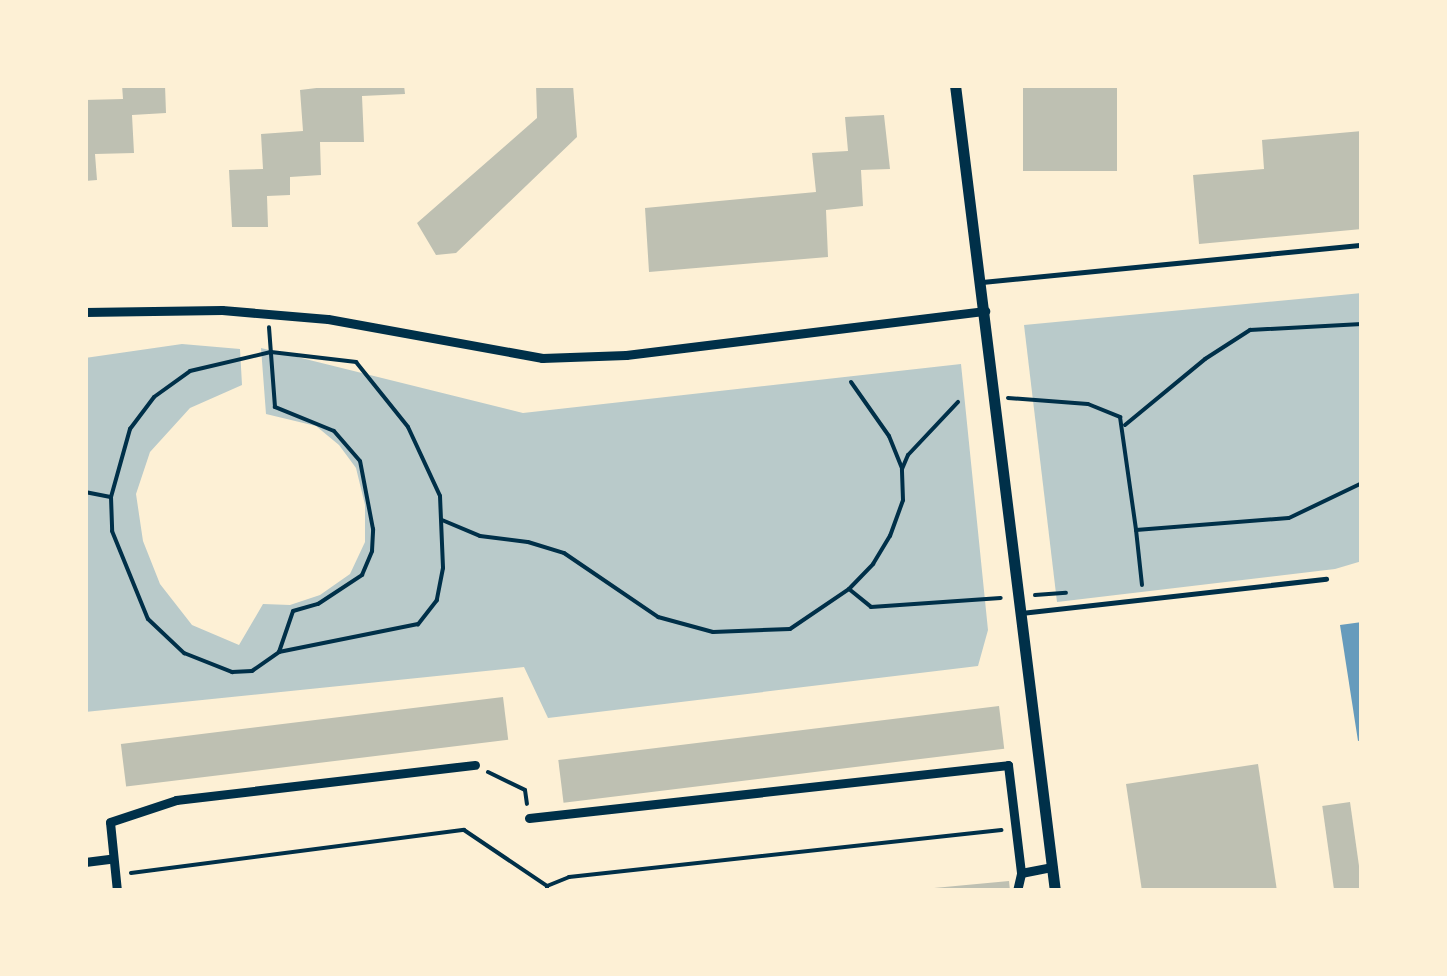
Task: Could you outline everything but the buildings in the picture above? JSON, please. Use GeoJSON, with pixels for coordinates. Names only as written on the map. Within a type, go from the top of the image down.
{"type":"FeatureCollection","features":[{"type":"Feature","properties":{"kind":"street"},"geometry":{"type":"LineString","coordinates":[[955,85],[1055,891]]}},
{"type":"Feature","properties":{"kind":"street"},"geometry":{"type":"LineString","coordinates":[[85,312],[222,310],[328,319],[542,358],[626,355],[985,311]]}},
{"type":"Feature","properties":{"kind":"street"},"geometry":{"type":"LineString","coordinates":[[529,818],[1008,765],[1021,873],[1017,891]]}},
{"type":"Feature","properties":{"kind":"street"},"geometry":{"type":"LineString","coordinates":[[117,891],[110,822],[176,800],[476,766]]}},
{"type":"Feature","properties":{"kind":"street"},"geometry":{"type":"LineString","coordinates":[[85,862],[111,859]]}},
{"type":"Feature","properties":{"kind":"street"},"geometry":{"type":"LineString","coordinates":[[1021,873],[1052,866]]}},
{"type":"Feature","properties":{"kind":"lane"},"geometry":{"type":"LineString","coordinates":[[981,282],[1362,244]]}},
{"type":"Feature","properties":{"kind":"lane"},"geometry":{"type":"LineString","coordinates":[[1022,613],[1326,579]]}},
{"type":"Feature","properties":{"kind":"path"},"geometry":{"type":"LineString","coordinates":[[1125,426],[1205,360],[1250,330],[1362,324]]}},
{"type":"Feature","properties":{"kind":"path"},"geometry":{"type":"LineString","coordinates":[[269,325],[275,407],[334,431],[360,461],[373,529],[372,551],[362,575],[318,604],[293,611],[279,652]]}},
{"type":"Feature","properties":{"kind":"path"},"geometry":{"type":"LineString","coordinates":[[271,352],[356,362],[408,426],[440,496],[443,568],[437,600],[418,624],[279,652],[252,671],[232,672],[184,653],[148,619],[112,531],[112,496],[130,429],[154,398],[190,370],[271,352]]}},
{"type":"Feature","properties":{"kind":"path"},"geometry":{"type":"LineString","coordinates":[[442,520],[480,536],[528,542],[564,554],[658,617],[714,632],[790,629],[848,589],[873,564],[890,536],[903,500],[902,470],[889,436],[851,382]]}},
{"type":"Feature","properties":{"kind":"path"},"geometry":{"type":"LineString","coordinates":[[996,397],[1088,404],[1120,417],[1125,426],[1142,588]]}},
{"type":"Feature","properties":{"kind":"path"},"geometry":{"type":"LineString","coordinates":[[902,470],[908,455],[958,402]]}},
{"type":"Feature","properties":{"kind":"path"},"geometry":{"type":"LineString","coordinates":[[1136,530],[1289,518],[1362,483]]}},
{"type":"Feature","properties":{"kind":"path"},"geometry":{"type":"LineString","coordinates":[[85,492],[112,496]]}},
{"type":"Feature","properties":{"kind":"path"},"geometry":{"type":"LineString","coordinates":[[848,589],[871,607],[1072,593]]}},
{"type":"Feature","properties":{"kind":"path"},"geometry":{"type":"LineString","coordinates":[[476,766],[525,790],[529,818]]}},
{"type":"Feature","properties":{"kind":"path"},"geometry":{"type":"LineString","coordinates":[[114,875],[464,830],[547,888],[568,877],[1016,828]]}},
{"type":"Feature","properties":{"kind":"shaded area"},"geometry":{"type":"Polygon","coordinates":[[[1362,293],[1362,561],[1335,569],[1057,602],[1024,325],[1362,293]]]}},
{"type":"Feature","properties":{"kind":"shaded area"},"geometry":{"type":"Polygon","coordinates":[[[182,344],[240,349],[242,385],[190,408],[150,452],[136,494],[143,541],[160,584],[192,625],[239,645],[263,604],[290,605],[320,595],[350,574],[365,542],[365,505],[356,468],[339,445],[316,426],[266,414],[261,348],[523,413],[961,364],[988,630],[978,666],[548,718],[524,667],[85,712],[85,358],[182,344]]]}},
{"type":"Feature","properties":{"kind":"water"},"geometry":{"type":"Polygon","coordinates":[[[1362,622],[1362,740],[1358,741],[1340,625],[1362,622]]]}}]}
